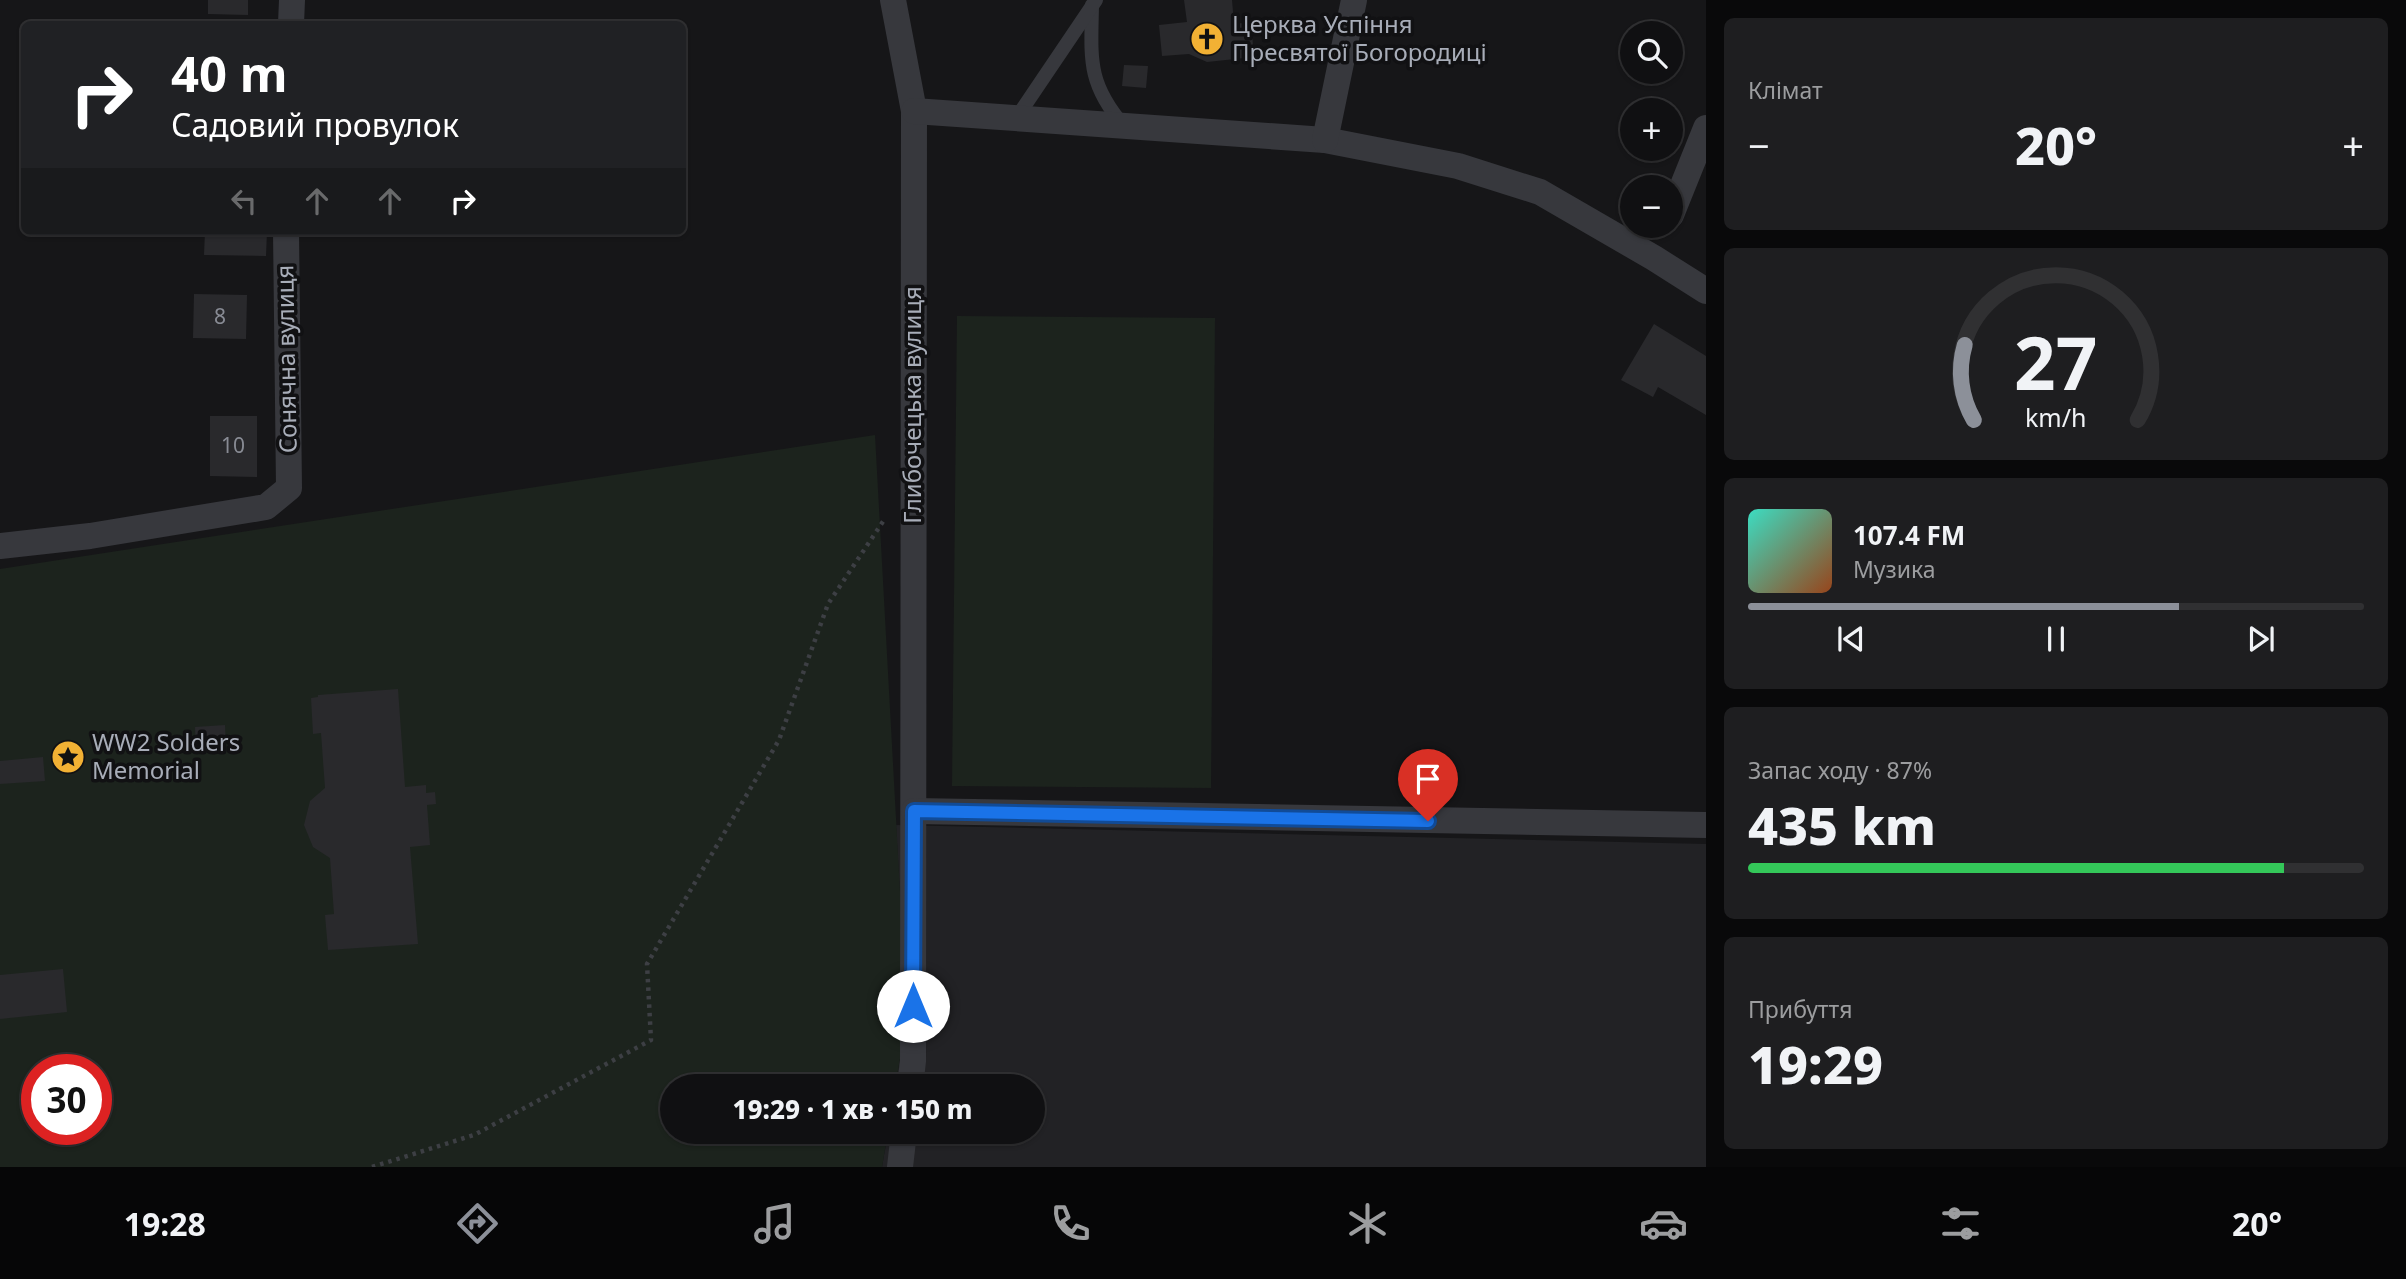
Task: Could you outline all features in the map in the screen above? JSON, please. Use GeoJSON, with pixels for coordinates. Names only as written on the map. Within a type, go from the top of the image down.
{"type":"FeatureCollection","features":[{"type":"Feature","properties":{"kind":"street"},"geometry":{"type":"LineString","coordinates":[[291,21],[292,0]]}},
{"type":"Feature","properties":{"kind":"street","name":"Глибочецька вулиця"},"geometry":{"type":"LineString","coordinates":[[893,0],[914,111],[912,1074]]}},
{"type":"Feature","properties":{"kind":"street"},"geometry":{"type":"LineString","coordinates":[[1325,140],[1354,0]]}},
{"type":"Feature","properties":{"kind":"street"},"geometry":{"type":"LineString","coordinates":[[914,111],[1325,140],[1458,166],[1540,192],[1654,257],[1706,291]]}},
{"type":"Feature","properties":{"kind":"street"},"geometry":{"type":"LineString","coordinates":[[1683,185],[1706,128]]}},
{"type":"Feature","properties":{"kind":"street","name":"Сонячна вулиця"},"geometry":{"type":"LineString","coordinates":[[0,546],[266,507],[289,488],[286,235]]}},
{"type":"Feature","properties":{"kind":"street"},"geometry":{"type":"LineString","coordinates":[[1654,257],[1662,238]]}},
{"type":"Feature","properties":{"kind":"street"},"geometry":{"type":"LineString","coordinates":[[914,811],[1706,825]]}},
{"type":"Feature","properties":{"kind":"street"},"geometry":{"type":"LineString","coordinates":[[900,1167],[903,1144]]}},
{"type":"Feature","properties":{"kind":"lane"},"geometry":{"type":"LineString","coordinates":[[1015,120],[1094,2]]}},
{"type":"Feature","properties":{"kind":"lane"},"geometry":{"type":"LineString","coordinates":[[1094,2],[1093,73],[1104,103],[1125,127]]}},
{"type":"Feature","properties":{"kind":"path"},"geometry":{"type":"LineString","coordinates":[[372,1167],[474,1135],[651,1040],[647,964],[779,740],[828,604],[912,479]]}},
{"type":"Feature","properties":{"kind":"shaded area"},"geometry":{"type":"Polygon","coordinates":[[[957,316],[1215,318],[1211,788],[952,786],[957,316]]]}},
{"type":"Feature","properties":{"kind":"shaded area"},"geometry":{"type":"Polygon","coordinates":[[[875,435],[907,1019],[897,1074],[660,1074],[660,1144],[886,1144],[882,1167],[0,1167],[0,569],[875,435]]]}},
{"type":"Feature","properties":{"kind":"shaded area"},"geometry":{"type":"Polygon","coordinates":[[[896,825],[1706,844],[1706,1167],[882,1167],[886,1144],[1045,1144],[1045,1074],[897,1074],[907,1019],[896,825]]]}},
{"type":"Feature","properties":{"kind":"building"},"geometry":{"type":"Polygon","coordinates":[[[208,0],[248,0],[248,15],[208,14],[208,0]]]}},
{"type":"Feature","properties":{"kind":"building","name":"Церква Успіння Пресвятої Богородиці"},"geometry":{"type":"Polygon","coordinates":[[[1184,0],[1232,0],[1234,24],[1251,22],[1254,57],[1207,62],[1189,54],[1162,56],[1159,25],[1187,22],[1184,0]]]}},
{"type":"Feature","properties":{"kind":"building"},"geometry":{"type":"Polygon","coordinates":[[[1124,65],[1148,66],[1146,88],[1122,86],[1124,65]]]}},
{"type":"Feature","properties":{"kind":"building"},"geometry":{"type":"Polygon","coordinates":[[[205,235],[267,235],[266,256],[204,255],[205,235]]]}},
{"type":"Feature","properties":{"kind":"building"},"geometry":{"type":"Polygon","coordinates":[[[194,294],[247,295],[246,339],[193,338],[194,294]]]}},
{"type":"Feature","properties":{"kind":"building"},"geometry":{"type":"Polygon","coordinates":[[[1654,324],[1706,356],[1706,415],[1658,387],[1653,397],[1621,380],[1654,324]]]}},
{"type":"Feature","properties":{"kind":"building"},"geometry":{"type":"Polygon","coordinates":[[[210,416],[257,416],[257,477],[210,476],[210,416]]]}},
{"type":"Feature","properties":{"kind":"building"},"geometry":{"type":"Polygon","coordinates":[[[398,689],[405,787],[426,785],[426,793],[435,792],[436,804],[427,805],[430,845],[410,847],[418,944],[328,950],[325,915],[334,914],[330,858],[313,847],[304,825],[310,801],[325,788],[321,733],[313,734],[311,698],[318,695],[398,689]]]}},
{"type":"Feature","properties":{"kind":"building"},"geometry":{"type":"Polygon","coordinates":[[[225,725],[226,748],[196,750],[195,727],[225,725]]]}},
{"type":"Feature","properties":{"kind":"building"},"geometry":{"type":"Polygon","coordinates":[[[43,757],[45,781],[0,784],[0,761],[43,757]]]}},
{"type":"Feature","properties":{"kind":"building"},"geometry":{"type":"Polygon","coordinates":[[[63,969],[67,1012],[0,1019],[0,975],[63,969]]]}},
{"type":"Feature","properties":{"kind":"place","name":"Церква Успіння Пресвятої Богородиці"},"geometry":{"type":"Point","coordinates":[1207,39]}},
{"type":"Feature","properties":{"kind":"place","name":"WW2 Solders Memorial"},"geometry":{"type":"Point","coordinates":[68,757]}},
{"type":"Feature","properties":{"kind":"route"},"geometry":{"type":"LineString","coordinates":[[913,1006],[914,811],[1428,821]]}}]}
